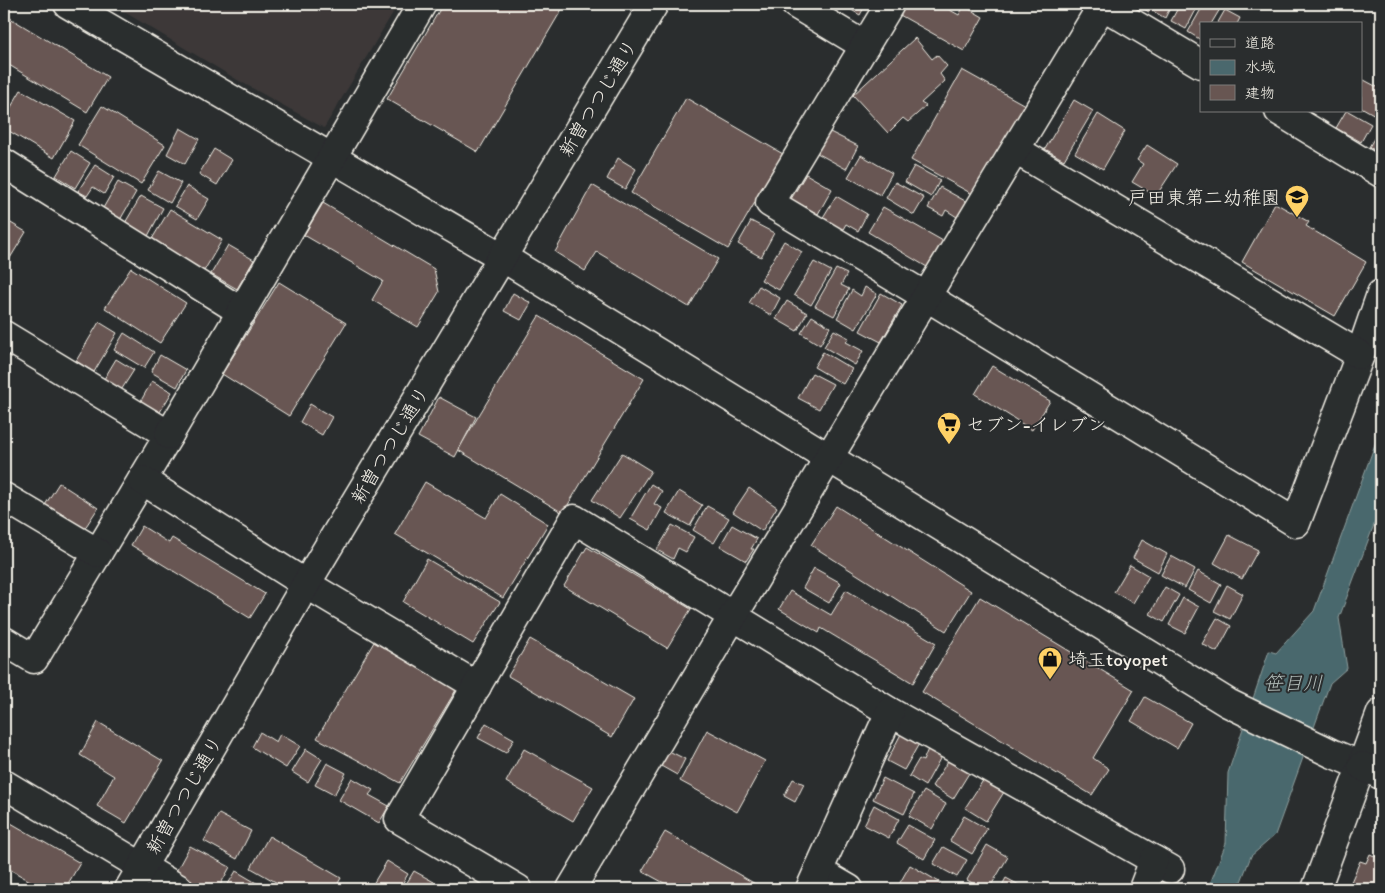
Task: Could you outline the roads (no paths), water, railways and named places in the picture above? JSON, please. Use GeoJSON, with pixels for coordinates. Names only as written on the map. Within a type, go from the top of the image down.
{"type":"FeatureCollection","features":[{"type":"Feature","properties":{"kind":"street"},"geometry":{"type":"LineString","coordinates":[[68,4],[502,257],[1228,703],[1331,753],[1371,770]]}},
{"type":"Feature","properties":{"kind":"street"},"geometry":{"type":"LineString","coordinates":[[4,642],[34,659],[170,435],[422,4]]}},
{"type":"Feature","properties":{"kind":"street","name":"新曽つつじ通り"},"geometry":{"type":"LineString","coordinates":[[136,878],[306,584],[654,4]]}},
{"type":"Feature","properties":{"kind":"street"},"geometry":{"type":"LineString","coordinates":[[795,4],[865,46]]}},
{"type":"Feature","properties":{"kind":"street"},"geometry":{"type":"LineString","coordinates":[[890,4],[770,203],[1296,523],[1360,355],[1381,294]]}},
{"type":"Feature","properties":{"kind":"street"},"geometry":{"type":"LineString","coordinates":[[571,889],[1102,4],[1200,63]]}},
{"type":"Feature","properties":{"kind":"street"},"geometry":{"type":"LineString","coordinates":[[1281,112],[1381,173]]}},
{"type":"Feature","properties":{"kind":"street"},"geometry":{"type":"LineString","coordinates":[[1016,150],[1360,355]]}},
{"type":"Feature","properties":{"kind":"street"},"geometry":{"type":"LineString","coordinates":[[4,163],[242,312]]}},
{"type":"Feature","properties":{"kind":"street"},"geometry":{"type":"LineString","coordinates":[[4,335],[170,435]]}},
{"type":"Feature","properties":{"kind":"street"},"geometry":{"type":"LineString","coordinates":[[142,480],[306,584],[477,686]]}},
{"type":"Feature","properties":{"kind":"street"},"geometry":{"type":"LineString","coordinates":[[4,497],[98,553]]}},
{"type":"Feature","properties":{"kind":"street"},"geometry":{"type":"LineString","coordinates":[[518,889],[399,819],[574,519],[890,712],[1162,864],[1143,889]]}},
{"type":"Feature","properties":{"kind":"street"},"geometry":{"type":"LineString","coordinates":[[849,889],[814,880],[890,712]]}},
{"type":"Feature","properties":{"kind":"street"},"geometry":{"type":"LineString","coordinates":[[1316,889],[1371,770],[1381,713]]}},
{"type":"Feature","properties":{"kind":"street"},"geometry":{"type":"LineString","coordinates":[[4,784],[136,878],[179,889]]}},
{"type":"Feature","properties":{"kind":"water","name":"笹目川"},"geometry":{"type":"Polygon","coordinates":[[[1381,428],[1381,506],[1339,618],[1347,668],[1330,683],[1275,835],[1251,856],[1238,889],[1208,889],[1226,843],[1228,773],[1269,651],[1276,653],[1314,611],[1381,428]]]}},
{"type":"Feature","properties":{"kind":"place","name":"戸田東第二幼稚園"},"geometry":{"type":"Point","coordinates":[1297,218]}},
{"type":"Feature","properties":{"kind":"place","name":"セブン-イレブン"},"geometry":{"type":"Point","coordinates":[949,445]}},
{"type":"Feature","properties":{"kind":"place","name":"埼玉toyopet"},"geometry":{"type":"Point","coordinates":[1050,680]}}]}
